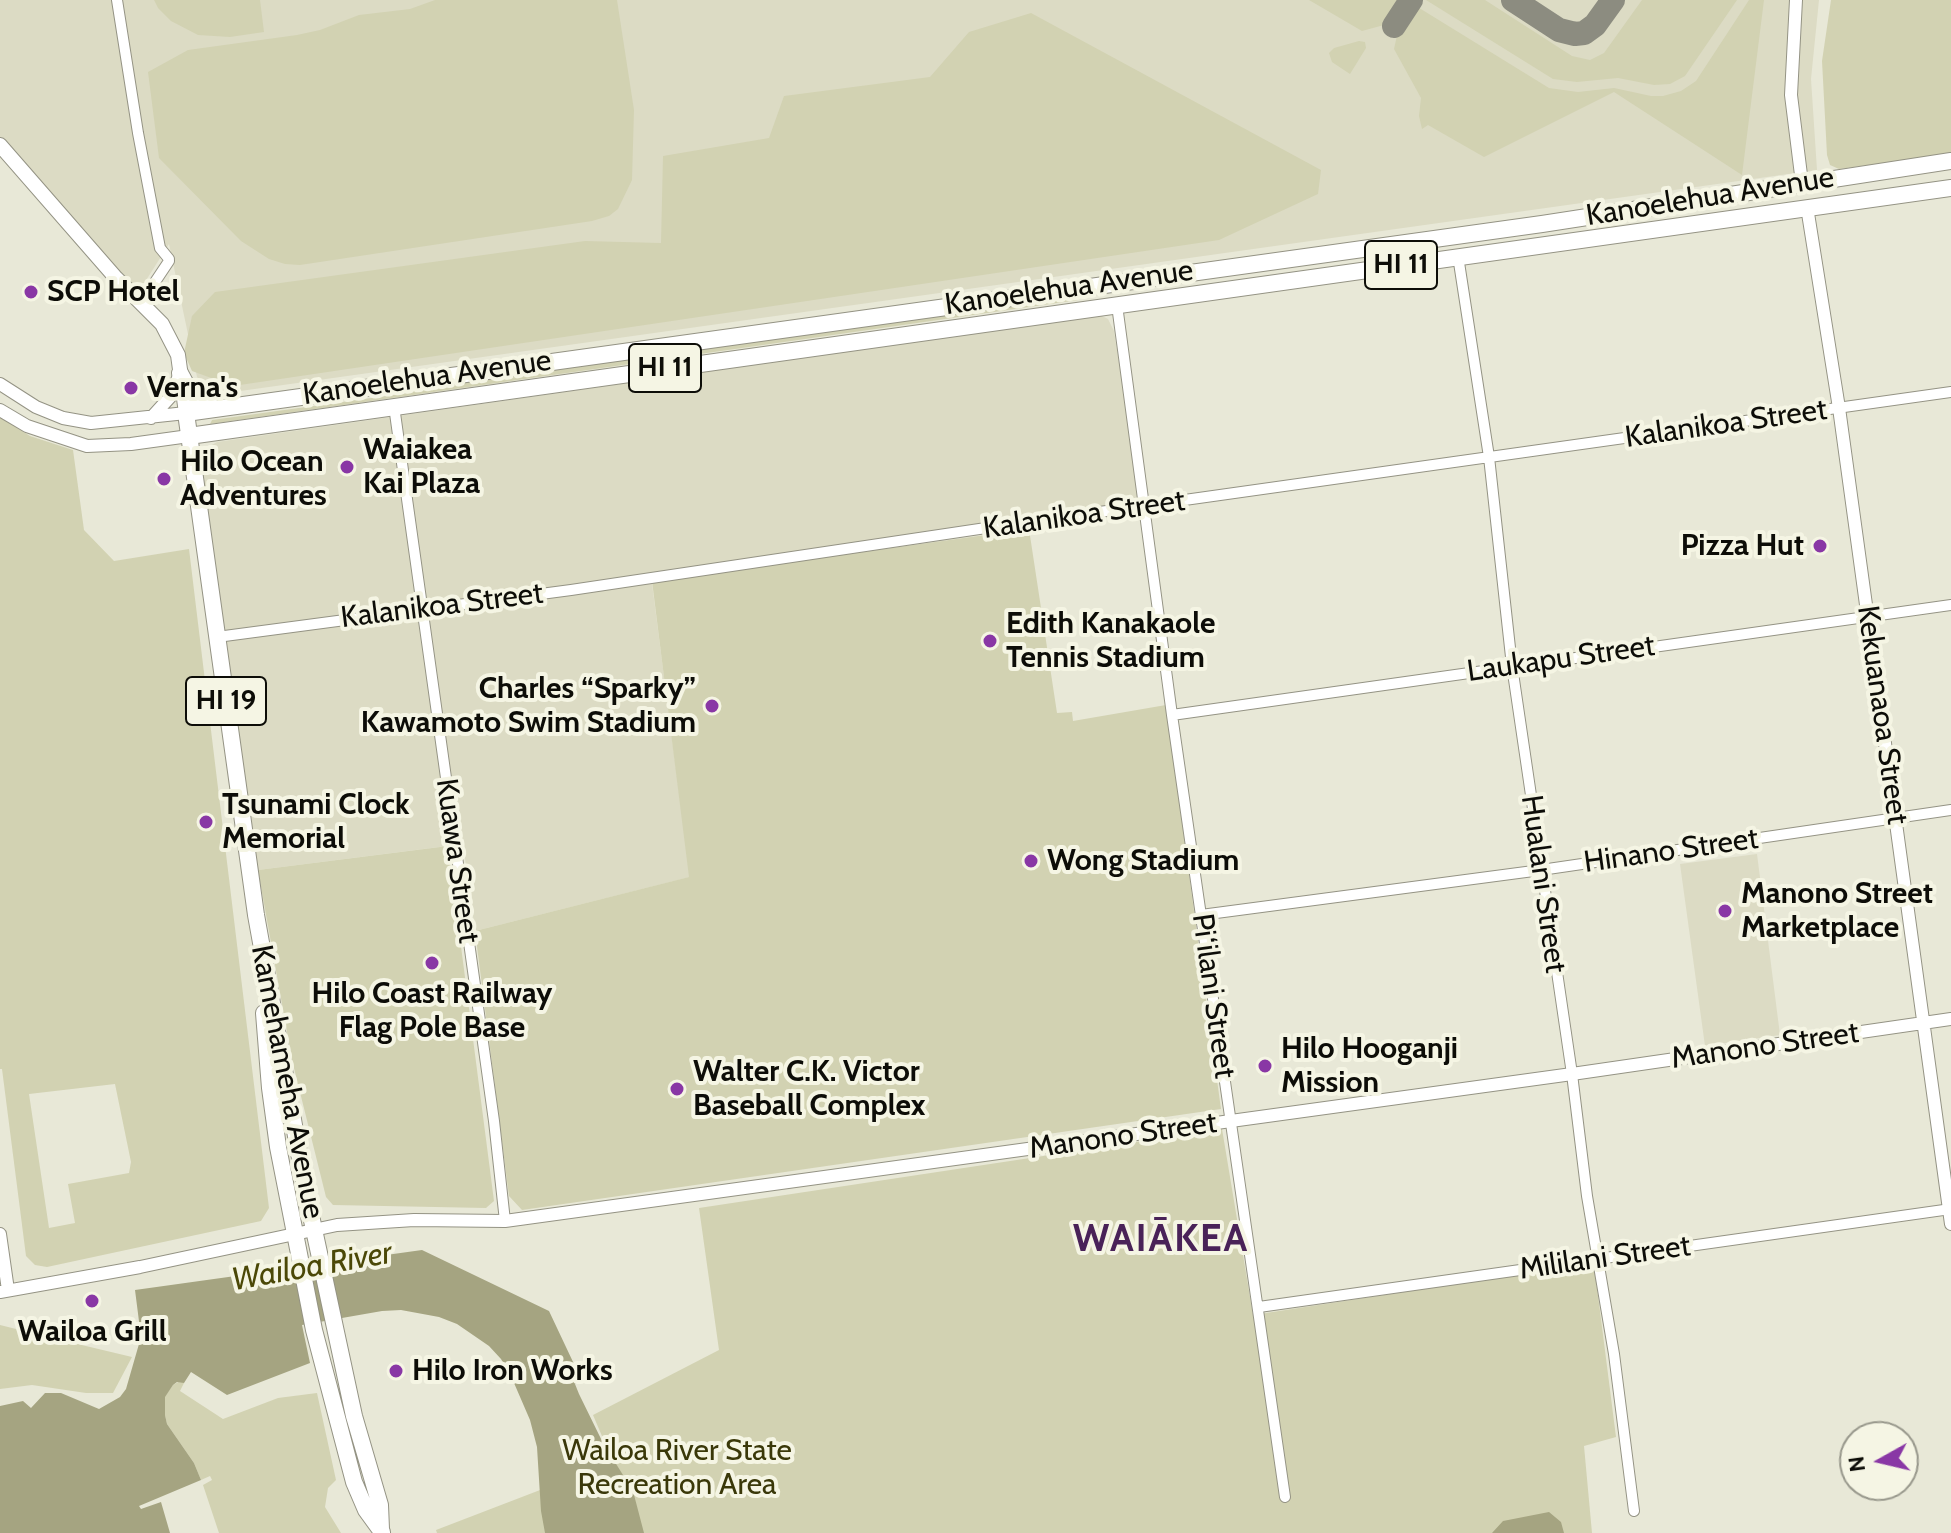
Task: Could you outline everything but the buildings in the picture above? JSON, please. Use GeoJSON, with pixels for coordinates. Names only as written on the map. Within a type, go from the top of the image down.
{"type":"FeatureCollection","features":[{"type":"Feature","properties":{"kind":"main road"},"geometry":{"type":"LineString","coordinates":[[0,145],[144,306]]}},
{"type":"Feature","properties":{"kind":"main road","name":"Kanoelehua Avenue"},"geometry":{"type":"LineString","coordinates":[[186,413],[1542,224],[1951,161]]}},
{"type":"Feature","properties":{"kind":"main road"},"geometry":{"type":"LineString","coordinates":[[1802,183],[1807,207]]}},
{"type":"Feature","properties":{"kind":"main road","name":"Kanoelehua Avenue"},"geometry":{"type":"LineString","coordinates":[[189,436],[1951,188]]}},
{"type":"Feature","properties":{"kind":"main road"},"geometry":{"type":"LineString","coordinates":[[1063,289],[1103,298],[1117,305],[1125,293],[1144,278]]}},
{"type":"Feature","properties":{"kind":"main road","name":"HI 19"},"geometry":{"type":"LineString","coordinates":[[144,306],[168,333],[178,355],[186,413]]}},
{"type":"Feature","properties":{"kind":"main road"},"geometry":{"type":"LineString","coordinates":[[180,373],[195,401],[219,408]]}},
{"type":"Feature","properties":{"kind":"main road","name":"Kamehameha Avenue"},"geometry":{"type":"LineString","coordinates":[[186,413],[256,915],[319,1254],[354,1416],[380,1505],[382,1531]]}},
{"type":"Feature","properties":{"kind":"main road","name":"Kamehameha Avenue"},"geometry":{"type":"LineString","coordinates":[[256,915],[270,1088],[294,1233],[314,1330],[354,1482],[366,1510],[382,1531]]}},
{"type":"Feature","properties":{"kind":"street"},"geometry":{"type":"LineString","coordinates":[[117,0],[139,142],[160,248],[169,260],[144,306]]}},
{"type":"Feature","properties":{"kind":"street"},"geometry":{"type":"LineString","coordinates":[[1796,0],[1793,121],[1802,183]]}},
{"type":"Feature","properties":{"kind":"street","name":"Kekuanaoa Street"},"geometry":{"type":"LineString","coordinates":[[1807,207],[1839,408],[1951,1224]]}},
{"type":"Feature","properties":{"kind":"street","name":"Hualani Street"},"geometry":{"type":"LineString","coordinates":[[1458,256],[1489,457],[1512,666],[1634,1511]]}},
{"type":"Feature","properties":{"kind":"street","name":"Pi‘ilani Street"},"geometry":{"type":"LineString","coordinates":[[1117,305],[1172,715],[1285,1497]]}},
{"type":"Feature","properties":{"kind":"street"},"geometry":{"type":"LineString","coordinates":[[151,418],[171,396],[180,373]]}},
{"type":"Feature","properties":{"kind":"street"},"geometry":{"type":"LineString","coordinates":[[0,384],[36,407],[77,421],[104,423],[186,413]]}},
{"type":"Feature","properties":{"kind":"street","name":"Kalanikoa Street"},"geometry":{"type":"LineString","coordinates":[[217,637],[585,588],[1951,392]]}},
{"type":"Feature","properties":{"kind":"street","name":"Kuawa Street"},"geometry":{"type":"LineString","coordinates":[[394,406],[494,1121],[505,1221]]}},
{"type":"Feature","properties":{"kind":"street"},"geometry":{"type":"LineString","coordinates":[[0,410],[41,432],[87,446],[189,436]]}},
{"type":"Feature","properties":{"kind":"street","name":"Laukapu Street"},"geometry":{"type":"LineString","coordinates":[[1172,715],[1951,605]]}},
{"type":"Feature","properties":{"kind":"street","name":"Hinano Street"},"geometry":{"type":"LineString","coordinates":[[1201,915],[1541,870],[1951,810]]}},
{"type":"Feature","properties":{"kind":"street","name":"Manono Street"},"geometry":{"type":"LineString","coordinates":[[4,1291],[140,1267],[314,1228],[382,1221],[505,1221],[1951,1019]]}},
{"type":"Feature","properties":{"kind":"street","name":"Mililani Street"},"geometry":{"type":"LineString","coordinates":[[1259,1307],[1950,1210]]}},
{"type":"Feature","properties":{"kind":"street"},"geometry":{"type":"LineString","coordinates":[[0,1234],[4,1291]]}},
{"type":"Feature","properties":{"kind":"shaded area"},"geometry":{"type":"Polygon","coordinates":[[[0,0],[1819,0],[1811,79],[1817,170],[211,393],[197,377],[169,244],[138,293],[0,138],[0,0]]]}},
{"type":"Feature","properties":{"kind":"shaded area"},"geometry":{"type":"Polygon","coordinates":[[[1100,315],[1108,319],[1114,331],[1141,501],[651,576],[690,877],[475,931],[463,844],[258,870],[200,462],[205,449],[217,442],[1100,315]]]}},
{"type":"Feature","properties":{"kind":"shaded area","name":"Manono Street Marketplace"},"geometry":{"type":"Polygon","coordinates":[[[1757,854],[1780,1035],[1705,1046],[1680,864],[1757,854]]]}},
{"type":"Feature","properties":{"kind":"green space"},"geometry":{"type":"Polygon","coordinates":[[[154,0],[260,0],[264,32],[230,37],[198,35],[171,21],[154,0]]]}},
{"type":"Feature","properties":{"kind":"green space"},"geometry":{"type":"Polygon","coordinates":[[[435,0],[617,0],[634,110],[632,180],[618,209],[609,216],[592,221],[300,265],[285,264],[269,259],[241,241],[159,158],[148,72],[188,50],[297,35],[359,15],[410,9],[435,0]]]}},
{"type":"Feature","properties":{"kind":"green space"},"geometry":{"type":"Polygon","coordinates":[[[1309,0],[1404,0],[1384,25],[1362,31],[1309,0]]]}},
{"type":"Feature","properties":{"kind":"green space"},"geometry":{"type":"Polygon","coordinates":[[[1426,0],[1485,0],[1572,56],[1590,60],[1604,53],[1642,0],[1737,0],[1685,76],[1670,84],[1654,85],[1618,78],[1577,82],[1553,79],[1426,0]]]}},
{"type":"Feature","properties":{"kind":"green space"},"geometry":{"type":"Polygon","coordinates":[[[1749,0],[1764,0],[1742,175],[1614,92],[1484,157],[1428,125],[1422,129],[1419,116],[1421,98],[1394,49],[1398,31],[1416,6],[1549,88],[1578,92],[1614,88],[1663,96],[1681,91],[1696,81],[1749,0]]]}},
{"type":"Feature","properties":{"kind":"green space"},"geometry":{"type":"Polygon","coordinates":[[[1831,0],[1951,0],[1951,154],[1839,169],[1830,165],[1822,61],[1831,0]]]}},
{"type":"Feature","properties":{"kind":"green space"},"geometry":{"type":"Polygon","coordinates":[[[1031,13],[1321,170],[1318,194],[1219,240],[233,386],[192,371],[184,353],[192,316],[215,292],[585,241],[661,243],[663,156],[769,138],[784,96],[930,77],[969,32],[1031,13]]]}},
{"type":"Feature","properties":{"kind":"green space"},"geometry":{"type":"Polygon","coordinates":[[[1365,42],[1366,48],[1350,74],[1332,62],[1329,53],[1334,48],[1365,42]]]}},
{"type":"Feature","properties":{"kind":"green space"},"geometry":{"type":"Polygon","coordinates":[[[1051,299],[1078,300],[210,424],[212,420],[400,394],[471,380],[1051,299]]]}},
{"type":"Feature","properties":{"kind":"green space"},"geometry":{"type":"Polygon","coordinates":[[[0,417],[30,436],[73,450],[84,530],[114,561],[189,549],[269,1208],[261,1221],[47,1267],[35,1265],[26,1256],[0,1069],[0,417]],[[115,1084],[29,1094],[49,1228],[75,1223],[68,1184],[129,1173],[131,1162],[115,1084]]]}},
{"type":"Feature","properties":{"kind":"green space"},"geometry":{"type":"Polygon","coordinates":[[[1029,529],[1057,713],[1072,712],[1073,721],[1166,705],[1221,1109],[522,1210],[509,1196],[475,931],[689,877],[652,581],[1029,529]]]}},
{"type":"Feature","properties":{"kind":"green space"},"geometry":{"type":"Polygon","coordinates":[[[448,846],[494,1201],[486,1208],[333,1205],[326,1197],[292,1060],[258,870],[448,846]]]}},
{"type":"Feature","properties":{"kind":"green space","name":"Wailoa River State Recreation Area"},"geometry":{"type":"Polygon","coordinates":[[[1222,1129],[1253,1315],[1580,1265],[1595,1272],[1616,1437],[1584,1446],[1592,1533],[437,1533],[436,1530],[613,1462],[593,1415],[719,1350],[699,1208],[1222,1129]]]}},
{"type":"Feature","properties":{"kind":"green space"},"geometry":{"type":"Polygon","coordinates":[[[0,1325],[132,1357],[113,1393],[86,1393],[32,1385],[0,1389],[0,1325]]]}},
{"type":"Feature","properties":{"kind":"green space"},"geometry":{"type":"Polygon","coordinates":[[[180,1381],[184,1383],[180,1391],[223,1419],[278,1398],[317,1393],[336,1480],[328,1488],[325,1507],[341,1533],[219,1533],[203,1485],[212,1480],[210,1476],[201,1480],[194,1463],[167,1424],[165,1396],[180,1381]]]}},
{"type":"Feature","properties":{"kind":"water","name":"Wailoa River"},"geometry":{"type":"Polygon","coordinates":[[[422,1250],[549,1311],[582,1381],[575,1384],[579,1394],[603,1443],[633,1491],[644,1533],[545,1533],[537,1447],[530,1420],[501,1359],[489,1346],[457,1324],[439,1317],[401,1310],[302,1325],[310,1363],[227,1395],[191,1372],[184,1383],[173,1385],[165,1397],[167,1424],[194,1463],[201,1480],[139,1506],[141,1509],[161,1502],[170,1533],[0,1533],[0,1406],[23,1401],[31,1408],[45,1393],[61,1393],[99,1409],[120,1397],[126,1389],[141,1337],[135,1290],[422,1250]]]}},
{"type":"Feature","properties":{"kind":"water"},"geometry":{"type":"Polygon","coordinates":[[[1549,1512],[1561,1522],[1564,1533],[1492,1533],[1503,1521],[1549,1512]]]}},
{"type":"Feature","properties":{"kind":"taxiway"},"geometry":{"type":"LineString","coordinates":[[1394,26],[1411,0]]}},
{"type":"Feature","properties":{"kind":"taxiway"},"geometry":{"type":"LineString","coordinates":[[1513,0],[1559,30],[1575,34],[1584,33],[1595,25],[1613,0]]}},
{"type":"Feature","properties":{"kind":"place","name":"SCP Hotel"},"geometry":{"type":"Point","coordinates":[31,292]}},
{"type":"Feature","properties":{"kind":"place","name":"Verna's"},"geometry":{"type":"Point","coordinates":[131,388]}},
{"type":"Feature","properties":{"kind":"place","name":"Waiakea Kai Plaza"},"geometry":{"type":"Point","coordinates":[347,467]}},
{"type":"Feature","properties":{"kind":"place","name":"Hilo Ocean Adventures"},"geometry":{"type":"Point","coordinates":[164,479]}},
{"type":"Feature","properties":{"kind":"place","name":"Pizza Hut"},"geometry":{"type":"Point","coordinates":[1820,546]}},
{"type":"Feature","properties":{"kind":"place","name":"Edith Kanakaole Tennis Stadium"},"geometry":{"type":"Point","coordinates":[990,641]}},
{"type":"Feature","properties":{"kind":"place","name":"Charles “Sparky” Kawamoto Swim Stadium"},"geometry":{"type":"Point","coordinates":[712,706]}},
{"type":"Feature","properties":{"kind":"place","name":"Tsunami Clock Memorial"},"geometry":{"type":"Point","coordinates":[206,822]}},
{"type":"Feature","properties":{"kind":"place","name":"Wong Stadium"},"geometry":{"type":"Point","coordinates":[1031,861]}},
{"type":"Feature","properties":{"kind":"place","name":"Manono Street Marketplace"},"geometry":{"type":"Point","coordinates":[1725,911]}},
{"type":"Feature","properties":{"kind":"place","name":"Hilo Coast Railway Flag Pole Base"},"geometry":{"type":"Point","coordinates":[432,963]}},
{"type":"Feature","properties":{"kind":"place","name":"Hilo Hooganji Mission"},"geometry":{"type":"Point","coordinates":[1265,1066]}},
{"type":"Feature","properties":{"kind":"place","name":"Walter C.K. Victor Baseball Complex"},"geometry":{"type":"Point","coordinates":[677,1089]}},
{"type":"Feature","properties":{"kind":"place","name":"Wailoa Grill"},"geometry":{"type":"Point","coordinates":[92,1301]}},
{"type":"Feature","properties":{"kind":"place","name":"Hilo Iron Works"},"geometry":{"type":"Point","coordinates":[396,1371]}},
{"type":"Feature","properties":{"kind":"district","name":"WAIĀKEA"},"geometry":{"type":"Point","coordinates":[1161,1240]}}]}
